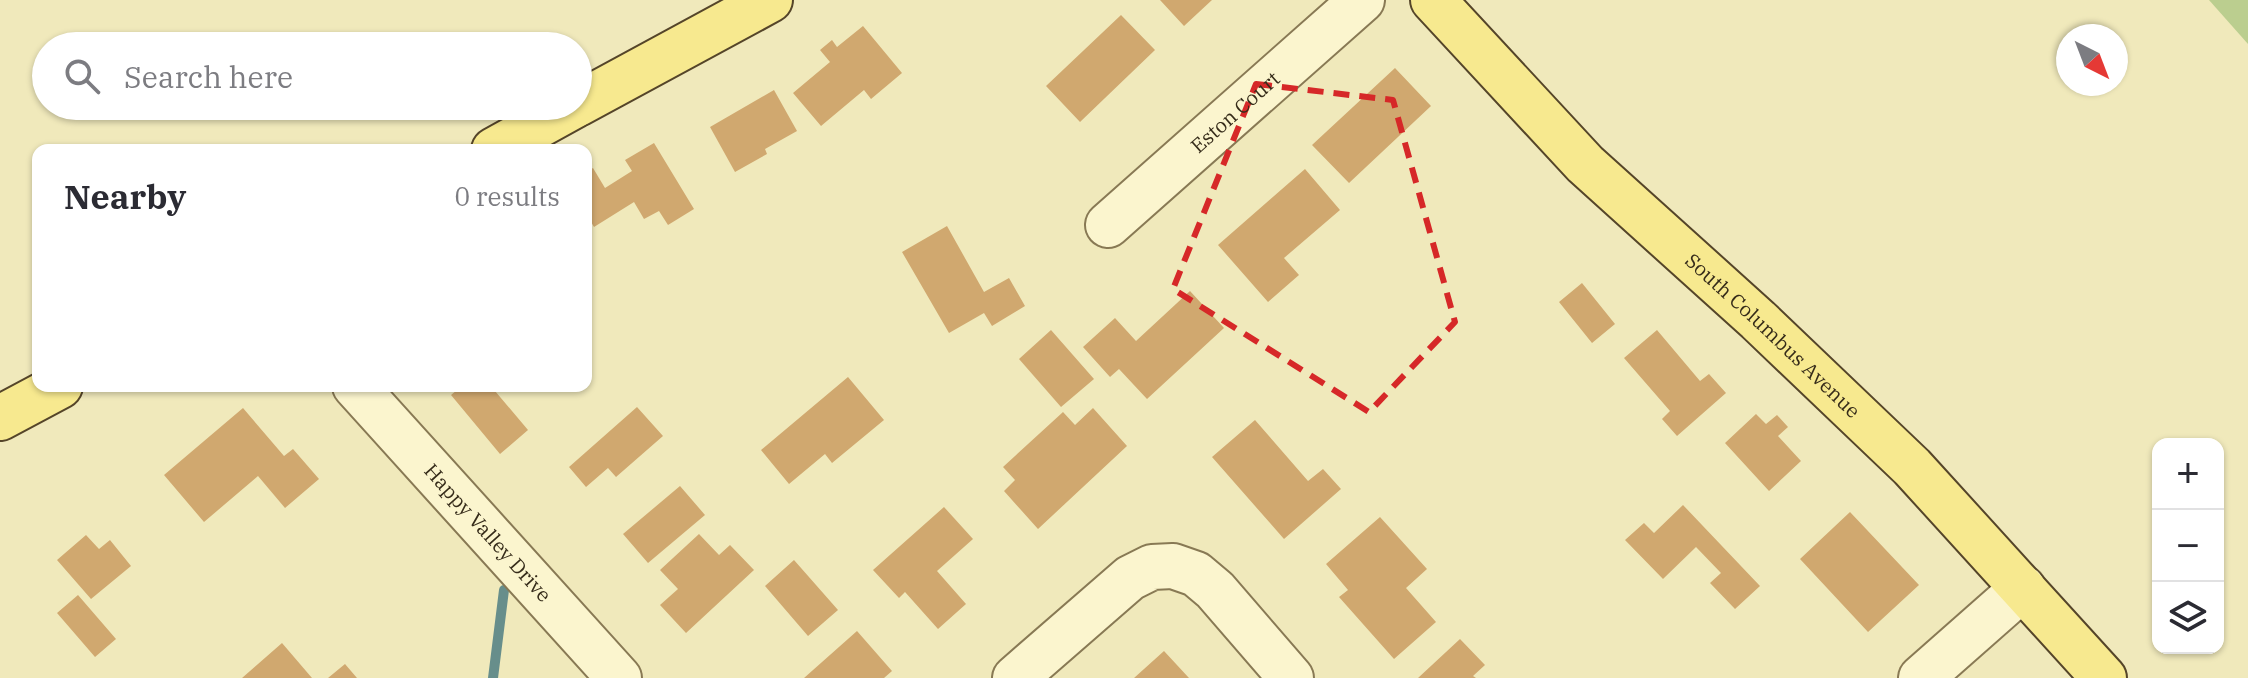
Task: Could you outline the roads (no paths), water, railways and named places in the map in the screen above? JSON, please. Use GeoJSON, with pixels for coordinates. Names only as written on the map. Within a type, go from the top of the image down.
{"type":"FeatureCollection","features":[{"type":"Feature","properties":{"kind":"main road"},"geometry":{"type":"LineString","coordinates":[[592,96],[770,0]]}},
{"type":"Feature","properties":{"kind":"main road","name":"South Columbus Avenue"},"geometry":{"type":"LineString","coordinates":[[1433,0],[1585,164],[1758,320],[1912,467],[2104,678]]}},
{"type":"Feature","properties":{"kind":"main road"},"geometry":{"type":"LineString","coordinates":[[505,144],[549,120]]}},
{"type":"Feature","properties":{"kind":"main road"},"geometry":{"type":"LineString","coordinates":[[0,418],[49,392]]}},
{"type":"Feature","properties":{"kind":"street","name":"Eston Court"},"geometry":{"type":"LineString","coordinates":[[1108,225],[1362,0]]}},
{"type":"Feature","properties":{"kind":"street","name":"Happy Valley Drive"},"geometry":{"type":"LineString","coordinates":[[360,392],[619,678]]}},
{"type":"Feature","properties":{"kind":"street"},"geometry":{"type":"LineString","coordinates":[[1015,678],[1130,578],[1152,567],[1173,566],[1196,574],[1215,590],[1291,678]]}},
{"type":"Feature","properties":{"kind":"street"},"geometry":{"type":"LineString","coordinates":[[1921,678],[2023,588]]}},
{"type":"Feature","properties":{"kind":"waterway"},"geometry":{"type":"LineString","coordinates":[[493,678],[504,590]]}}]}
